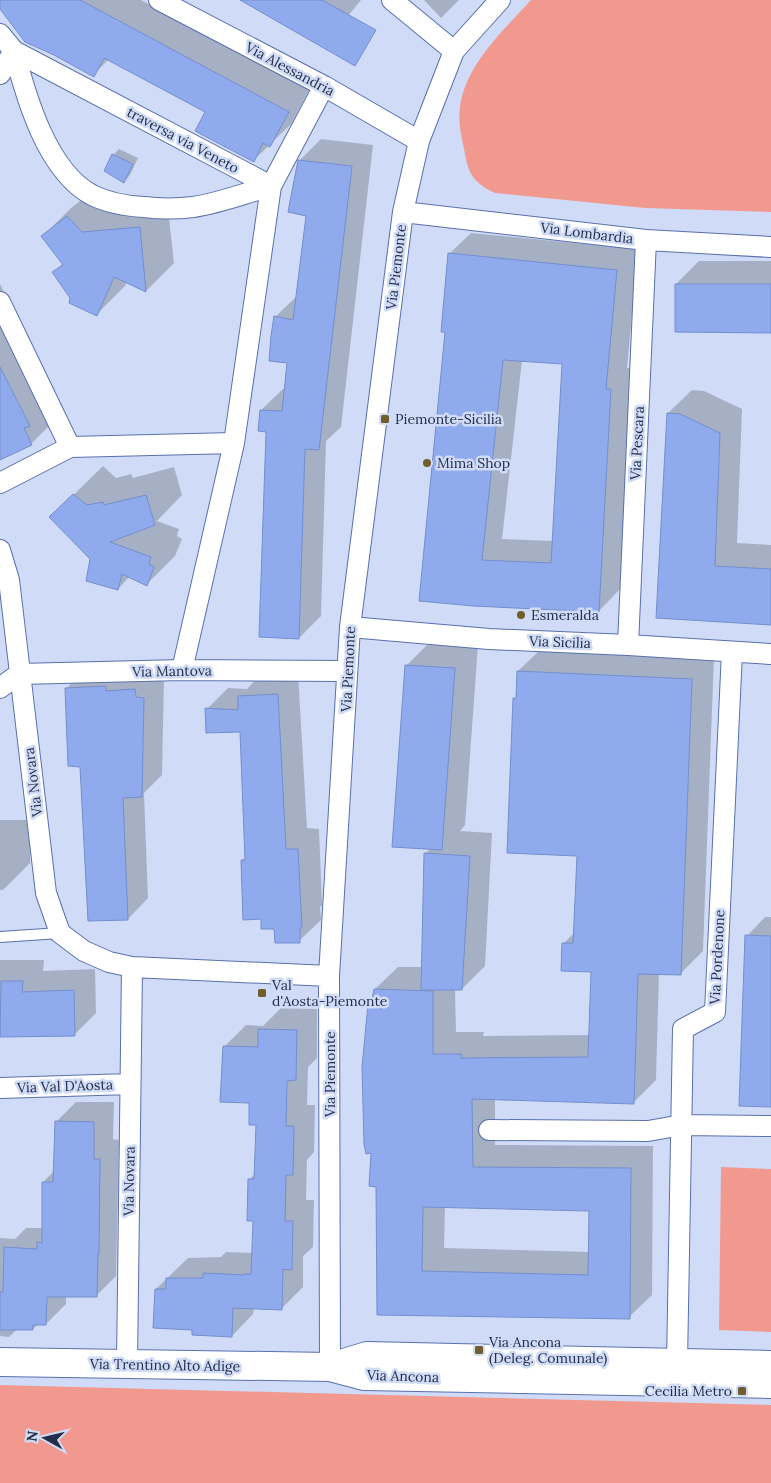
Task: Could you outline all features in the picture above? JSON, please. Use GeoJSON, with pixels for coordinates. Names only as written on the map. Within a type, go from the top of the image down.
{"type":"FeatureCollection","features":[{"type":"Feature","properties":{"kind":"street","name":"Via Alessandria"},"geometry":{"type":"LineString","coordinates":[[159,0],[324,86],[420,141]]}},
{"type":"Feature","properties":{"kind":"street"},"geometry":{"type":"LineString","coordinates":[[392,0],[454,51]]}},
{"type":"Feature","properties":{"kind":"street","name":"Via Piemonte"},"geometry":{"type":"LineString","coordinates":[[330,1367],[330,976],[350,627],[403,212],[420,141],[454,51],[500,0]]}},
{"type":"Feature","properties":{"kind":"street","name":"traversa via Veneto"},"geometry":{"type":"LineString","coordinates":[[0,34],[14,51],[271,186]]}},
{"type":"Feature","properties":{"kind":"street"},"geometry":{"type":"LineString","coordinates":[[14,51],[24,90],[42,135],[56,158],[73,180],[92,194],[112,203],[166,209],[193,207],[271,186]]}},
{"type":"Feature","properties":{"kind":"street"},"geometry":{"type":"LineString","coordinates":[[0,74],[14,51]]}},
{"type":"Feature","properties":{"kind":"street"},"geometry":{"type":"LineString","coordinates":[[182,670],[234,443],[271,186],[324,86]]}},
{"type":"Feature","properties":{"kind":"street","name":"Via Lombardia"},"geometry":{"type":"LineString","coordinates":[[403,212],[646,240],[771,247]]}},
{"type":"Feature","properties":{"kind":"street","name":"Via Pescara"},"geometry":{"type":"LineString","coordinates":[[628,645],[646,240]]}},
{"type":"Feature","properties":{"kind":"street"},"geometry":{"type":"LineString","coordinates":[[0,302],[70,447]]}},
{"type":"Feature","properties":{"kind":"street"},"geometry":{"type":"LineString","coordinates":[[0,482],[70,447],[234,443]]}},
{"type":"Feature","properties":{"kind":"street","name":"Via Novara"},"geometry":{"type":"LineString","coordinates":[[0,550],[10,580],[46,893],[60,933]]}},
{"type":"Feature","properties":{"kind":"street","name":"Via Sicilia"},"geometry":{"type":"LineString","coordinates":[[350,627],[489,639],[771,654]]}},
{"type":"Feature","properties":{"kind":"street","name":"Via Pordenone"},"geometry":{"type":"LineString","coordinates":[[677,1363],[683,1029],[715,1012],[732,652]]}},
{"type":"Feature","properties":{"kind":"street","name":"Via Mantova"},"geometry":{"type":"LineString","coordinates":[[20,674],[182,670],[348,671]]}},
{"type":"Feature","properties":{"kind":"street"},"geometry":{"type":"LineString","coordinates":[[0,688],[20,674]]}},
{"type":"Feature","properties":{"kind":"street"},"geometry":{"type":"LineString","coordinates":[[60,933],[84,951],[110,962],[132,967],[330,976]]}},
{"type":"Feature","properties":{"kind":"street","name":"Via Novara"},"geometry":{"type":"LineString","coordinates":[[126,1365],[132,967]]}},
{"type":"Feature","properties":{"kind":"street","name":"Via Val D'Aosta"},"geometry":{"type":"LineString","coordinates":[[0,1088],[130,1084]]}},
{"type":"Feature","properties":{"kind":"street"},"geometry":{"type":"LineString","coordinates":[[489,1130],[648,1131],[682,1125],[771,1126]]}},
{"type":"Feature","properties":{"kind":"street","name":"Via Ancona"},"geometry":{"type":"LineString","coordinates":[[330,1367],[367,1356],[771,1365]]}},
{"type":"Feature","properties":{"kind":"street","name":"Via Trentino Alto Adige"},"geometry":{"type":"LineString","coordinates":[[0,1362],[330,1367]]}},
{"type":"Feature","properties":{"kind":"street","name":"Via Ancona"},"geometry":{"type":"LineString","coordinates":[[330,1367],[364,1376],[771,1384]]}},
{"type":"Feature","properties":{"kind":"lane"},"geometry":{"type":"LineString","coordinates":[[0,937],[60,933]]}},
{"type":"Feature","properties":{"kind":"shaded area"},"geometry":{"type":"Polygon","coordinates":[[[531,0],[771,0],[771,212],[645,208],[495,193],[476,181],[467,164],[460,128],[459,113],[464,91],[470,76],[487,49],[531,0]]]}},
{"type":"Feature","properties":{"kind":"shaded area"},"geometry":{"type":"Polygon","coordinates":[[[721,1167],[771,1169],[771,1332],[719,1330],[721,1167]]]}},
{"type":"Feature","properties":{"kind":"shaded area"},"geometry":{"type":"Polygon","coordinates":[[[0,1385],[771,1405],[771,1483],[0,1483],[0,1385]]]}},
{"type":"Feature","properties":{"kind":"building"},"geometry":{"type":"Polygon","coordinates":[[[0,0],[80,0],[289,112],[270,147],[263,143],[254,162],[195,131],[205,112],[104,58],[94,77],[54,55],[25,42],[0,9],[0,0]]]}},
{"type":"Feature","properties":{"kind":"building"},"geometry":{"type":"Polygon","coordinates":[[[240,0],[322,0],[376,30],[355,66],[240,0]]]}},
{"type":"Feature","properties":{"kind":"building"},"geometry":{"type":"Polygon","coordinates":[[[112,154],[133,164],[124,183],[104,171],[112,154]]]}},
{"type":"Feature","properties":{"kind":"building"},"geometry":{"type":"Polygon","coordinates":[[[298,160],[352,166],[319,450],[305,449],[299,639],[259,637],[266,432],[258,431],[260,410],[282,411],[287,363],[269,361],[274,316],[293,320],[306,216],[288,212],[298,160]]]}},
{"type":"Feature","properties":{"kind":"building"},"geometry":{"type":"Polygon","coordinates":[[[67,216],[82,232],[140,227],[146,292],[114,277],[97,316],[69,303],[70,298],[52,272],[63,265],[41,236],[67,216]]]}},
{"type":"Feature","properties":{"kind":"building"},"geometry":{"type":"Polygon","coordinates":[[[448,253],[617,270],[606,389],[611,389],[599,612],[473,606],[419,601],[445,332],[441,332],[448,253]],[[503,360],[482,560],[551,563],[562,364],[503,360]]]}},
{"type":"Feature","properties":{"kind":"building"},"geometry":{"type":"Polygon","coordinates":[[[675,284],[771,284],[771,333],[675,332],[675,284]]]}},
{"type":"Feature","properties":{"kind":"building"},"geometry":{"type":"Polygon","coordinates":[[[0,367],[30,426],[24,428],[32,445],[0,460],[0,367]]]}},
{"type":"Feature","properties":{"kind":"building"},"geometry":{"type":"Polygon","coordinates":[[[667,413],[680,414],[720,433],[715,566],[771,569],[771,625],[656,618],[667,413]]]}},
{"type":"Feature","properties":{"kind":"building"},"geometry":{"type":"Polygon","coordinates":[[[73,494],[87,505],[103,502],[104,505],[146,495],[155,525],[110,542],[151,557],[149,564],[154,567],[147,586],[122,574],[118,590],[86,581],[90,559],[49,517],[73,494]]]}},
{"type":"Feature","properties":{"kind":"building"},"geometry":{"type":"Polygon","coordinates":[[[405,665],[455,668],[442,850],[392,847],[405,665]]]}},
{"type":"Feature","properties":{"kind":"building"},"geometry":{"type":"Polygon","coordinates":[[[517,671],[692,679],[681,975],[638,974],[634,1104],[472,1099],[473,1167],[631,1168],[630,1319],[377,1315],[376,1187],[369,1186],[371,1153],[366,1154],[364,1144],[362,1067],[368,1004],[371,1004],[374,989],[433,991],[433,1054],[462,1054],[461,1058],[588,1057],[591,972],[561,971],[562,943],[573,943],[577,856],[507,853],[513,698],[516,698],[517,671]],[[423,1207],[422,1271],[588,1275],[589,1211],[423,1207]]]}},
{"type":"Feature","properties":{"kind":"building"},"geometry":{"type":"Polygon","coordinates":[[[106,686],[106,691],[135,689],[136,697],[144,698],[142,797],[123,798],[128,920],[88,921],[80,767],[68,766],[65,688],[106,686]]]}},
{"type":"Feature","properties":{"kind":"building"},"geometry":{"type":"Polygon","coordinates":[[[278,694],[286,849],[298,849],[302,928],[300,928],[300,943],[275,943],[274,929],[261,929],[261,919],[243,920],[241,860],[245,860],[240,732],[206,733],[205,708],[238,710],[238,696],[278,694]]]}},
{"type":"Feature","properties":{"kind":"building"},"geometry":{"type":"Polygon","coordinates":[[[424,853],[470,856],[462,990],[421,990],[424,853]]]}},
{"type":"Feature","properties":{"kind":"building"},"geometry":{"type":"Polygon","coordinates":[[[745,935],[771,936],[771,1107],[739,1106],[745,935]]]}},
{"type":"Feature","properties":{"kind":"building"},"geometry":{"type":"Polygon","coordinates":[[[1,981],[23,981],[22,992],[74,990],[75,1036],[0,1037],[1,981]]]}},
{"type":"Feature","properties":{"kind":"building"},"geometry":{"type":"Polygon","coordinates":[[[258,1029],[297,1030],[296,1080],[287,1081],[286,1126],[294,1126],[293,1175],[286,1175],[285,1221],[293,1221],[292,1270],[283,1269],[282,1310],[233,1308],[232,1337],[192,1335],[192,1330],[153,1328],[155,1289],[166,1289],[166,1278],[203,1278],[203,1273],[251,1274],[253,1221],[247,1221],[248,1179],[254,1179],[256,1125],[249,1125],[249,1103],[220,1102],[223,1046],[258,1047],[258,1029]]]}},
{"type":"Feature","properties":{"kind":"building"},"geometry":{"type":"Polygon","coordinates":[[[55,1121],[94,1122],[94,1159],[100,1159],[97,1297],[47,1297],[46,1325],[33,1325],[33,1330],[0,1330],[0,1292],[3,1292],[4,1247],[37,1249],[37,1242],[42,1243],[42,1182],[53,1182],[55,1121]]]}},
{"type":"Feature","properties":{"kind":"place","name":"Piemonte-Sicilia"},"geometry":{"type":"Point","coordinates":[385,419]}},
{"type":"Feature","properties":{"kind":"place","name":"Mima Shop"},"geometry":{"type":"Point","coordinates":[427,463]}},
{"type":"Feature","properties":{"kind":"place","name":"Esmeralda"},"geometry":{"type":"Point","coordinates":[521,615]}},
{"type":"Feature","properties":{"kind":"place","name":"Val d'Aosta-Piemonte"},"geometry":{"type":"Point","coordinates":[262,993]}},
{"type":"Feature","properties":{"kind":"place","name":"Via Ancona (Deleg. Comunale)"},"geometry":{"type":"Point","coordinates":[479,1350]}},
{"type":"Feature","properties":{"kind":"place","name":"Cecilia Metro"},"geometry":{"type":"Point","coordinates":[742,1391]}}]}
